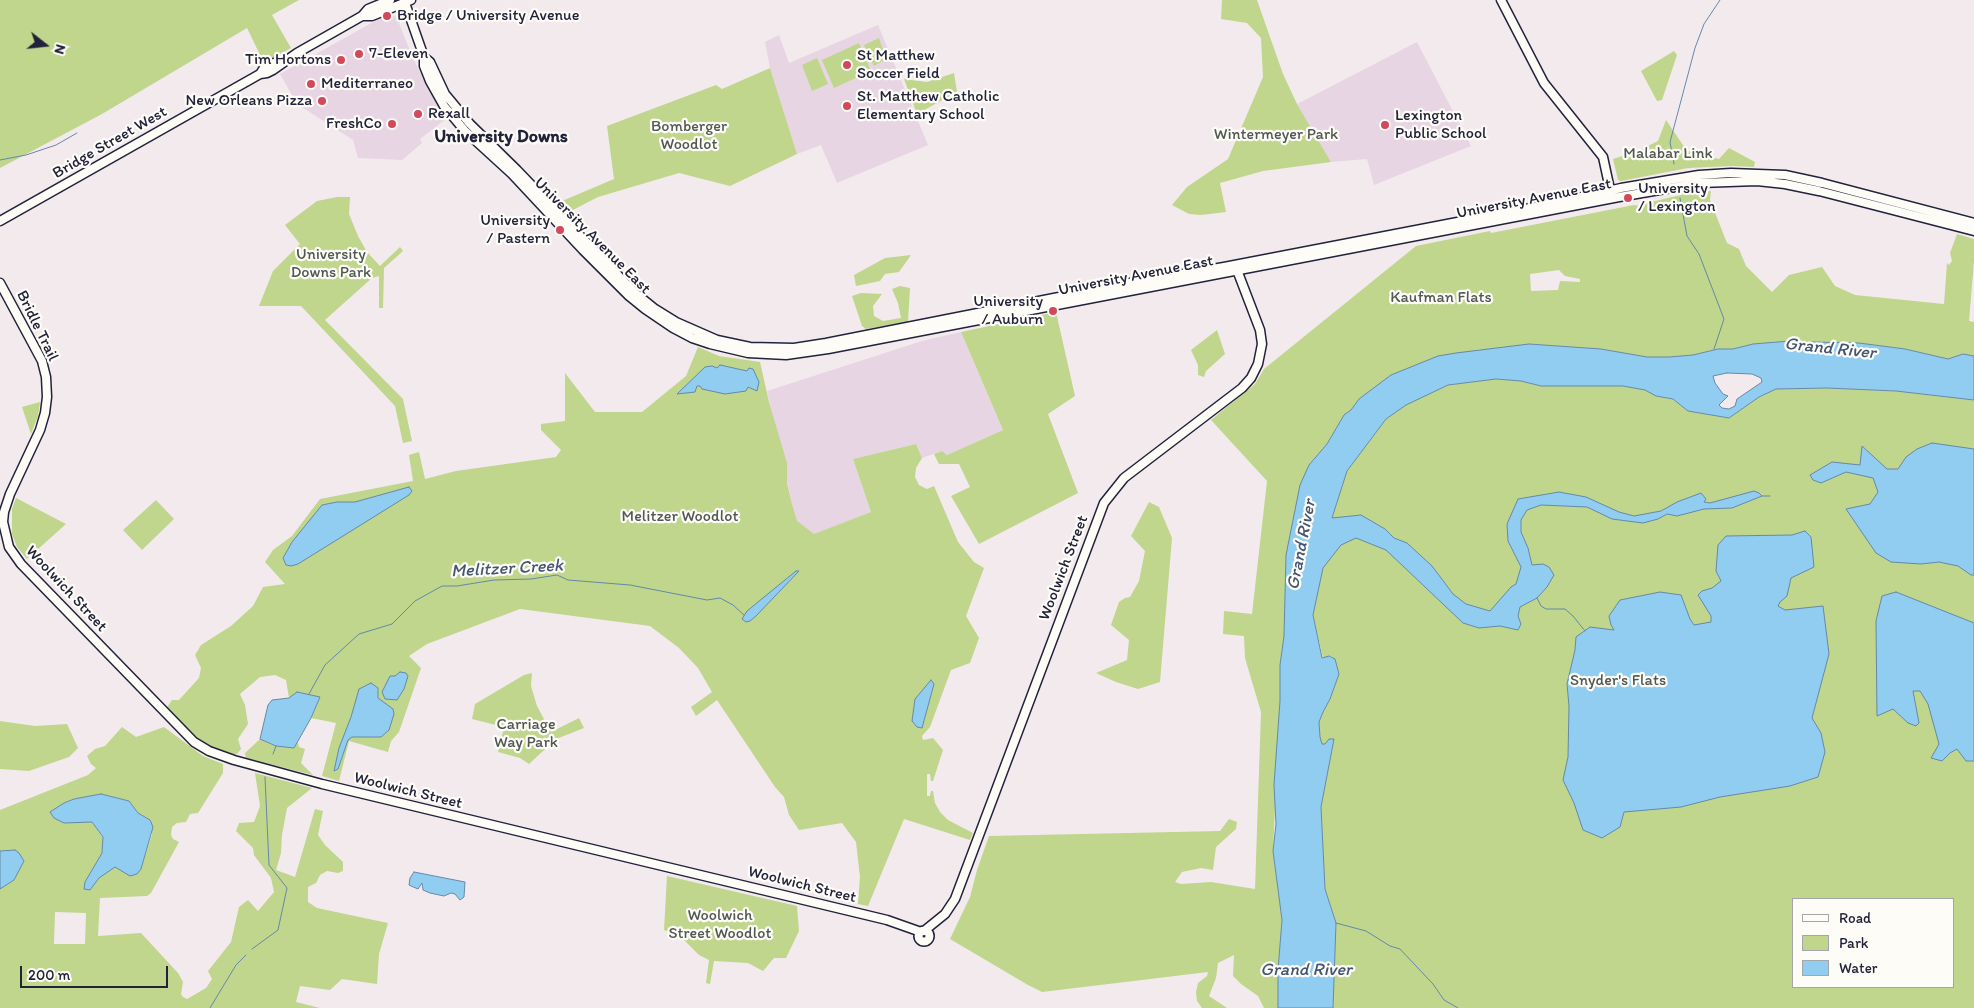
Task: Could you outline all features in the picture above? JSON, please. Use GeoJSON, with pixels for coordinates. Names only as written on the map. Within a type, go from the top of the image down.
{"type":"FeatureCollection","features":[{"type":"Feature","properties":{"kind":"main road","name":"Bridge Street West"},"geometry":{"type":"LineString","coordinates":[[0,221],[260,74],[264,68],[274,63],[282,62],[362,16],[368,9],[390,0]]}},
{"type":"Feature","properties":{"kind":"main road"},"geometry":{"type":"LineString","coordinates":[[1501,0],[1544,83],[1603,156],[1611,194]]}},
{"type":"Feature","properties":{"kind":"main road","name":"Bridge Street West"},"geometry":{"type":"LineString","coordinates":[[362,16],[372,16],[407,1]]}},
{"type":"Feature","properties":{"kind":"main road","name":"University Avenue East"},"geometry":{"type":"LineString","coordinates":[[407,1],[424,56],[424,66],[430,81],[444,106],[456,122],[512,174],[629,296],[645,309],[692,338],[748,353],[786,355],[816,351],[1030,312],[1699,175],[1740,173],[1785,176],[1822,183],[1974,223]]}},
{"type":"Feature","properties":{"kind":"main road","name":"University Avenue East"},"geometry":{"type":"LineString","coordinates":[[424,56],[430,62],[445,94],[470,124],[639,296],[666,316],[699,333],[716,340],[750,347],[794,348],[821,344],[1130,283],[1224,267],[1546,205],[1611,194],[1700,183],[1766,182],[1819,191],[1974,231]]}},
{"type":"Feature","properties":{"kind":"main road","name":"Woolwich Street"},"geometry":{"type":"LineString","coordinates":[[2,522],[9,547],[21,564],[194,742],[209,751],[234,760],[332,786],[887,920],[923,933],[945,914],[955,899],[1104,503],[1124,478],[1242,388],[1258,364],[1262,344],[1260,330],[1237,270]]}},
{"type":"Feature","properties":{"kind":"main road","name":"Bridle Trail"},"geometry":{"type":"LineString","coordinates":[[0,283],[42,361],[46,378],[47,396],[40,430],[10,494],[2,522]]}},
{"type":"Feature","properties":{"kind":"shaded area"},"geometry":{"type":"Polygon","coordinates":[[[384,16],[384,18],[396,16],[429,91],[447,118],[420,139],[422,143],[402,160],[358,158],[353,140],[297,104],[280,74],[384,16]]]}},
{"type":"Feature","properties":{"kind":"shaded area","name":"St. Matthew Catholic Elementary School"},"geometry":{"type":"Polygon","coordinates":[[[878,25],[928,145],[837,183],[821,145],[797,154],[770,68],[765,42],[779,35],[789,63],[878,25]]]}},
{"type":"Feature","properties":{"kind":"shaded area","name":"Lexington Public School"},"geometry":{"type":"Polygon","coordinates":[[[1417,42],[1471,146],[1374,185],[1367,159],[1331,162],[1297,104],[1417,42]]]}},
{"type":"Feature","properties":{"kind":"shaded area"},"geometry":{"type":"Polygon","coordinates":[[[961,332],[1003,430],[947,455],[942,451],[922,458],[916,444],[853,459],[871,512],[800,540],[767,391],[922,341],[961,332]]]}},
{"type":"Feature","properties":{"kind":"green space"},"geometry":{"type":"Polygon","coordinates":[[[0,0],[299,0],[272,15],[291,48],[264,63],[247,28],[102,114],[0,168],[0,0]]]}},
{"type":"Feature","properties":{"kind":"green space","name":"Wintermeyer Park"},"geometry":{"type":"Polygon","coordinates":[[[1222,0],[1257,0],[1283,74],[1297,104],[1331,162],[1263,171],[1220,183],[1226,212],[1201,215],[1189,214],[1172,205],[1187,187],[1228,159],[1263,77],[1261,38],[1247,23],[1221,19],[1222,0]]]}},
{"type":"Feature","properties":{"kind":"green space","name":"St Matthew Soccer Field"},"geometry":{"type":"Polygon","coordinates":[[[879,38],[886,59],[874,66],[864,45],[879,38]]]}},
{"type":"Feature","properties":{"kind":"green space","name":"St Matthew Soccer Field"},"geometry":{"type":"Polygon","coordinates":[[[859,43],[871,71],[834,88],[822,60],[859,43]]]}},
{"type":"Feature","properties":{"kind":"green space"},"geometry":{"type":"Polygon","coordinates":[[[1674,51],[1677,55],[1662,100],[1657,101],[1641,71],[1674,51]]]}},
{"type":"Feature","properties":{"kind":"green space","name":"St Matthew Soccer Field"},"geometry":{"type":"Polygon","coordinates":[[[817,58],[828,84],[812,91],[802,65],[817,58]]]}},
{"type":"Feature","properties":{"kind":"green space","name":"Bomberger Woodlot"},"geometry":{"type":"Polygon","coordinates":[[[770,68],[797,154],[730,186],[679,173],[598,197],[565,214],[555,204],[614,179],[607,126],[716,85],[722,89],[770,68]]]}},
{"type":"Feature","properties":{"kind":"green space"},"geometry":{"type":"Polygon","coordinates":[[[954,73],[957,92],[917,114],[904,79],[927,82],[954,73]]]}},
{"type":"Feature","properties":{"kind":"green space","name":"Malabar Link"},"geometry":{"type":"Polygon","coordinates":[[[1666,120],[1687,151],[1719,159],[1729,148],[1755,162],[1754,167],[1688,168],[1618,180],[1613,159],[1638,151],[1658,141],[1666,120]]]}},
{"type":"Feature","properties":{"kind":"green space","name":"Kaufman Flats"},"geometry":{"type":"Polygon","coordinates":[[[1711,191],[1710,200],[1727,243],[1739,249],[1746,266],[1772,292],[1789,275],[1822,267],[1835,286],[1855,295],[1944,304],[1947,263],[1949,265],[1952,261],[1950,253],[1957,234],[1974,239],[1969,321],[1974,322],[1974,356],[1963,354],[1948,359],[1905,349],[1859,343],[1811,342],[1804,346],[1790,341],[1753,344],[1733,349],[1718,349],[1693,355],[1669,357],[1647,357],[1601,349],[1529,344],[1359,399],[1351,410],[1344,415],[1327,444],[1309,465],[1280,665],[1273,851],[1282,920],[1278,970],[1278,1008],[1264,1008],[1258,996],[1233,976],[1234,955],[1218,963],[1216,978],[1209,996],[1227,1008],[1202,1008],[1197,1001],[1196,992],[1198,983],[1207,976],[1208,972],[1042,992],[950,939],[970,897],[989,836],[1220,831],[1229,819],[1237,822],[1236,829],[1216,847],[1213,870],[1201,868],[1182,872],[1175,882],[1181,884],[1211,882],[1255,889],[1261,712],[1245,658],[1244,636],[1223,634],[1224,611],[1252,614],[1267,481],[1211,420],[1255,384],[1264,369],[1416,246],[1634,205],[1640,206],[1689,193],[1711,191]],[[1559,270],[1530,274],[1531,291],[1558,290],[1560,281],[1580,282],[1580,279],[1565,276],[1559,270]]]}},
{"type":"Feature","properties":{"kind":"green space","name":"University Downs Park"},"geometry":{"type":"Polygon","coordinates":[[[337,197],[350,197],[349,214],[358,236],[367,252],[380,266],[400,247],[403,251],[384,268],[383,308],[379,308],[379,276],[372,278],[325,320],[403,399],[412,441],[403,443],[395,406],[301,306],[259,306],[273,271],[300,244],[285,225],[317,201],[337,197]]]}},
{"type":"Feature","properties":{"kind":"green space"},"geometry":{"type":"Polygon","coordinates":[[[911,255],[899,272],[885,274],[880,281],[856,286],[854,275],[885,258],[911,255]]]}},
{"type":"Feature","properties":{"kind":"green space"},"geometry":{"type":"Polygon","coordinates":[[[900,286],[910,288],[908,322],[866,329],[862,326],[852,296],[861,293],[882,294],[873,306],[874,316],[883,321],[901,318],[898,303],[892,289],[900,286]]]}},
{"type":"Feature","properties":{"kind":"green space"},"geometry":{"type":"Polygon","coordinates":[[[1056,312],[1075,396],[1048,414],[1078,493],[979,544],[951,496],[970,487],[959,464],[939,464],[934,454],[942,451],[947,455],[1003,430],[961,332],[1056,312]]]}},
{"type":"Feature","properties":{"kind":"green space"},"geometry":{"type":"Polygon","coordinates":[[[1217,330],[1225,354],[1206,371],[1204,377],[1198,375],[1198,365],[1191,350],[1217,330]]]}},
{"type":"Feature","properties":{"kind":"green space","name":"Melitzer Woodlot"},"geometry":{"type":"Polygon","coordinates":[[[698,347],[719,356],[760,362],[769,402],[787,463],[787,483],[797,521],[814,534],[871,512],[853,459],[916,444],[922,458],[916,468],[915,477],[919,485],[927,489],[934,486],[958,542],[974,562],[984,568],[966,616],[979,638],[970,663],[951,670],[930,727],[922,736],[923,740],[933,738],[943,750],[933,781],[931,781],[930,774],[927,774],[927,796],[930,796],[931,791],[933,791],[935,803],[940,812],[948,820],[973,833],[970,840],[904,819],[868,906],[858,904],[860,877],[856,842],[842,823],[799,830],[789,815],[784,797],[775,787],[717,700],[696,716],[691,707],[712,692],[698,668],[679,648],[650,626],[520,609],[427,644],[409,656],[421,668],[399,732],[391,741],[388,752],[349,741],[339,781],[322,776],[336,723],[311,718],[320,697],[289,698],[286,680],[275,675],[260,677],[240,694],[245,705],[248,724],[238,739],[241,749],[237,754],[232,755],[199,740],[166,709],[172,700],[179,700],[199,678],[201,668],[195,655],[201,645],[231,626],[253,606],[263,587],[285,584],[265,562],[273,550],[292,536],[320,499],[413,481],[409,455],[419,452],[425,479],[456,471],[556,457],[561,450],[541,430],[541,424],[565,421],[565,373],[595,412],[642,412],[686,376],[698,347]]]}},
{"type":"Feature","properties":{"kind":"green space","name":"Snyder's Flats"},"geometry":{"type":"Polygon","coordinates":[[[1496,379],[1521,381],[1541,386],[1623,386],[1645,390],[1656,396],[1673,399],[1688,411],[1729,418],[1759,397],[1776,389],[1827,388],[1896,391],[1974,400],[1974,1008],[1333,1008],[1336,923],[1325,889],[1321,807],[1334,739],[1322,744],[1319,722],[1339,674],[1334,659],[1331,656],[1323,658],[1313,615],[1332,518],[1347,471],[1386,419],[1406,404],[1448,385],[1496,379]]]}},
{"type":"Feature","properties":{"kind":"green space"},"geometry":{"type":"Polygon","coordinates":[[[40,402],[38,416],[31,434],[22,407],[40,402]]]}},
{"type":"Feature","properties":{"kind":"green space"},"geometry":{"type":"Polygon","coordinates":[[[16,498],[66,524],[27,559],[17,547],[12,534],[12,509],[16,498]]]}},
{"type":"Feature","properties":{"kind":"green space"},"geometry":{"type":"Polygon","coordinates":[[[156,500],[174,519],[142,550],[123,530],[156,500]]]}},
{"type":"Feature","properties":{"kind":"green space"},"geometry":{"type":"Polygon","coordinates":[[[1149,502],[1159,507],[1172,538],[1160,682],[1138,689],[1096,673],[1127,660],[1129,640],[1111,625],[1119,602],[1130,597],[1139,581],[1145,551],[1131,536],[1149,502]]]}},
{"type":"Feature","properties":{"kind":"green space","name":"Carriage Way Park"},"geometry":{"type":"Polygon","coordinates":[[[532,673],[531,686],[537,706],[551,732],[579,718],[584,728],[556,739],[529,764],[520,758],[498,752],[504,727],[472,719],[475,704],[524,675],[532,673]]]}},
{"type":"Feature","properties":{"kind":"green space"},"geometry":{"type":"Polygon","coordinates":[[[0,721],[35,726],[67,724],[78,748],[69,757],[29,771],[0,769],[0,721]]]}},
{"type":"Feature","properties":{"kind":"green space"},"geometry":{"type":"Polygon","coordinates":[[[122,727],[136,737],[164,727],[203,756],[223,764],[223,773],[198,813],[190,814],[186,822],[177,823],[172,827],[171,835],[173,839],[179,842],[151,893],[147,896],[100,898],[98,936],[141,933],[178,973],[183,982],[181,994],[183,997],[187,999],[206,988],[212,979],[208,971],[231,942],[239,907],[248,900],[258,911],[274,892],[271,878],[254,855],[253,848],[236,831],[239,823],[254,822],[260,806],[255,773],[312,788],[287,808],[281,853],[276,870],[295,877],[315,809],[323,811],[318,835],[325,845],[343,862],[343,871],[338,873],[327,871],[320,875],[316,883],[308,887],[308,902],[317,908],[388,923],[379,954],[377,984],[342,979],[330,990],[300,986],[296,1002],[320,1008],[0,1008],[0,889],[14,880],[24,861],[15,850],[0,851],[0,810],[88,775],[96,768],[91,764],[87,756],[95,749],[105,746],[122,727]],[[101,794],[74,799],[64,803],[92,822],[103,838],[102,853],[85,882],[90,890],[99,878],[115,866],[129,875],[141,869],[152,834],[150,820],[138,813],[129,801],[101,794]],[[55,912],[54,944],[85,944],[86,913],[55,912]]]}},
{"type":"Feature","properties":{"kind":"green space"},"geometry":{"type":"Polygon","coordinates":[[[260,739],[276,746],[293,748],[298,742],[299,747],[305,749],[301,763],[313,775],[246,758],[245,753],[260,739]]]}},
{"type":"Feature","properties":{"kind":"green space","name":"Woolwich Street Woodlot"},"geometry":{"type":"Polygon","coordinates":[[[667,876],[797,906],[799,931],[786,958],[774,958],[763,971],[748,963],[714,961],[710,984],[706,983],[709,960],[699,955],[680,936],[664,930],[667,876]]]}},
{"type":"Feature","properties":{"kind":"water","name":"Grand River"},"geometry":{"type":"Polygon","coordinates":[[[1790,341],[1804,346],[1811,342],[1859,343],[1905,349],[1948,359],[1963,354],[1974,356],[1974,400],[1896,391],[1827,388],[1776,389],[1759,397],[1729,418],[1688,411],[1673,399],[1656,396],[1645,390],[1623,386],[1541,386],[1521,381],[1496,379],[1448,385],[1406,405],[1386,419],[1347,471],[1332,518],[1361,515],[1385,529],[1394,538],[1407,543],[1432,566],[1453,594],[1466,604],[1490,611],[1511,587],[1516,584],[1521,567],[1508,541],[1507,524],[1518,499],[1559,492],[1586,497],[1619,512],[1634,516],[1661,511],[1677,502],[1701,493],[1706,499],[1704,502],[1710,503],[1754,491],[1762,496],[1732,508],[1704,509],[1677,516],[1667,514],[1658,519],[1643,523],[1612,519],[1587,507],[1541,505],[1527,510],[1521,520],[1521,532],[1528,548],[1532,565],[1543,564],[1549,567],[1554,575],[1547,587],[1537,598],[1520,607],[1518,616],[1521,624],[1518,630],[1500,626],[1479,628],[1463,623],[1386,550],[1356,538],[1341,545],[1323,568],[1313,615],[1322,658],[1329,656],[1335,659],[1339,674],[1319,722],[1322,744],[1325,744],[1329,739],[1334,739],[1321,807],[1325,889],[1336,923],[1333,1008],[1278,1008],[1278,970],[1282,920],[1273,851],[1276,824],[1274,785],[1280,701],[1280,665],[1284,636],[1286,555],[1300,485],[1309,465],[1327,444],[1344,415],[1351,410],[1359,399],[1391,375],[1438,356],[1529,344],[1601,349],[1647,357],[1669,357],[1693,355],[1718,349],[1733,349],[1753,344],[1790,341]],[[1727,373],[1713,376],[1715,383],[1723,394],[1728,396],[1719,405],[1722,408],[1729,409],[1735,406],[1737,399],[1762,382],[1761,378],[1752,374],[1727,373]]]}},
{"type":"Feature","properties":{"kind":"water"},"geometry":{"type":"Polygon","coordinates":[[[720,365],[747,371],[749,368],[753,369],[759,382],[757,391],[748,387],[746,391],[725,394],[702,389],[700,386],[697,386],[695,392],[677,394],[705,367],[712,366],[717,368],[720,365]]]}},
{"type":"Feature","properties":{"kind":"water"},"geometry":{"type":"Polygon","coordinates":[[[1932,443],[1974,449],[1974,575],[1958,566],[1939,562],[1921,564],[1891,562],[1876,553],[1846,509],[1870,504],[1878,492],[1873,478],[1846,472],[1821,483],[1813,480],[1810,475],[1832,462],[1860,465],[1862,446],[1887,469],[1898,469],[1906,457],[1917,449],[1932,443]]]}},
{"type":"Feature","properties":{"kind":"water"},"geometry":{"type":"Polygon","coordinates":[[[409,487],[412,491],[409,495],[298,564],[286,565],[283,558],[292,542],[322,505],[337,502],[355,502],[409,487]]]}},
{"type":"Feature","properties":{"kind":"water"},"geometry":{"type":"Polygon","coordinates":[[[1805,531],[1811,537],[1814,567],[1791,578],[1787,596],[1778,606],[1785,610],[1823,606],[1829,654],[1812,718],[1821,733],[1825,752],[1818,777],[1790,786],[1720,797],[1681,807],[1624,812],[1620,827],[1602,838],[1583,830],[1574,803],[1563,780],[1568,757],[1569,706],[1567,684],[1576,637],[1590,627],[1614,630],[1609,616],[1620,600],[1660,592],[1681,595],[1694,625],[1711,622],[1711,616],[1698,595],[1721,581],[1716,571],[1718,545],[1726,536],[1792,535],[1805,531]]]}},
{"type":"Feature","properties":{"kind":"water"},"geometry":{"type":"Polygon","coordinates":[[[796,571],[799,571],[756,616],[746,622],[742,619],[747,611],[796,571]]]}},
{"type":"Feature","properties":{"kind":"water"},"geometry":{"type":"Polygon","coordinates":[[[1896,592],[1974,623],[1974,761],[1966,761],[1957,749],[1942,761],[1931,758],[1939,744],[1928,704],[1920,691],[1913,691],[1919,723],[1916,726],[1908,723],[1893,709],[1877,716],[1876,621],[1882,596],[1896,592]]]}},
{"type":"Feature","properties":{"kind":"water"},"geometry":{"type":"Polygon","coordinates":[[[400,672],[406,673],[408,676],[404,689],[397,700],[385,699],[382,692],[390,676],[395,676],[400,672]]]}},
{"type":"Feature","properties":{"kind":"water"},"geometry":{"type":"Polygon","coordinates":[[[931,680],[934,684],[922,728],[917,727],[912,721],[915,699],[931,680]]]}},
{"type":"Feature","properties":{"kind":"water"},"geometry":{"type":"Polygon","coordinates":[[[371,683],[378,688],[378,698],[393,709],[394,714],[389,730],[381,737],[352,737],[348,740],[338,769],[334,771],[339,748],[359,689],[371,683]]]}},
{"type":"Feature","properties":{"kind":"water"},"geometry":{"type":"Polygon","coordinates":[[[297,692],[320,697],[311,718],[294,748],[276,746],[260,739],[268,705],[272,700],[289,698],[297,692]]]}},
{"type":"Feature","properties":{"kind":"water"},"geometry":{"type":"Polygon","coordinates":[[[101,794],[129,801],[138,813],[150,820],[153,827],[141,869],[137,874],[130,876],[115,867],[99,878],[90,890],[84,889],[85,882],[102,853],[103,837],[92,822],[64,823],[54,818],[50,812],[74,799],[101,794]]]}},
{"type":"Feature","properties":{"kind":"water"},"geometry":{"type":"Polygon","coordinates":[[[15,850],[24,861],[14,880],[0,889],[0,851],[15,850]]]}},
{"type":"Feature","properties":{"kind":"water"},"geometry":{"type":"Polygon","coordinates":[[[414,872],[465,882],[464,897],[460,900],[455,894],[451,893],[444,896],[430,893],[423,890],[422,883],[418,889],[409,885],[410,878],[414,872]]]}},
{"type":"Feature","properties":{"kind":"waterway"},"geometry":{"type":"LineString","coordinates":[[1674,164],[1670,142],[1695,48],[1704,24],[1720,0]]}},
{"type":"Feature","properties":{"kind":"waterway"},"geometry":{"type":"LineString","coordinates":[[0,160],[26,155],[56,145],[77,133]]}},
{"type":"Feature","properties":{"kind":"waterway"},"geometry":{"type":"LineString","coordinates":[[1680,198],[1687,236],[1699,254],[1724,319],[1714,349]]}},
{"type":"Feature","properties":{"kind":"waterway"},"geometry":{"type":"LineString","coordinates":[[1762,496],[1770,496]]}},
{"type":"Feature","properties":{"kind":"waterway","name":"Melitzer Creek"},"geometry":{"type":"LineString","coordinates":[[309,694],[325,665],[359,634],[392,624],[415,601],[442,586],[457,586],[494,580],[531,579],[557,575],[568,580],[630,585],[707,600],[720,598],[733,605],[744,615]]}},
{"type":"Feature","properties":{"kind":"waterway"},"geometry":{"type":"LineString","coordinates":[[1537,598],[1541,606],[1546,609],[1565,609],[1585,631]]}},
{"type":"Feature","properties":{"kind":"waterway"},"geometry":{"type":"LineString","coordinates":[[273,754],[276,746]]}},
{"type":"Feature","properties":{"kind":"waterway","name":"Melitzer Creek"},"geometry":{"type":"LineString","coordinates":[[252,949],[278,930],[287,888],[269,865],[265,777]]}},
{"type":"Feature","properties":{"kind":"waterway"},"geometry":{"type":"LineString","coordinates":[[1336,923],[1366,931],[1390,946],[1400,949],[1433,984],[1444,1000],[1458,1008]]}},
{"type":"Feature","properties":{"kind":"waterway","name":"Melitzer Creek"},"geometry":{"type":"LineString","coordinates":[[210,1008],[236,965],[246,955]]}},
{"type":"Feature","properties":{"kind":"place","name":"Bridge / University Avenue"},"geometry":{"type":"Point","coordinates":[387,16]}},
{"type":"Feature","properties":{"kind":"place","name":"7-Eleven"},"geometry":{"type":"Point","coordinates":[359,54]}},
{"type":"Feature","properties":{"kind":"place","name":"Tim Hortons"},"geometry":{"type":"Point","coordinates":[341,60]}},
{"type":"Feature","properties":{"kind":"place","name":"St Matthew Soccer Field"},"geometry":{"type":"Point","coordinates":[847,65]}},
{"type":"Feature","properties":{"kind":"place","name":"Mediterraneo"},"geometry":{"type":"Point","coordinates":[311,84]}},
{"type":"Feature","properties":{"kind":"place","name":"New Orleans Pizza"},"geometry":{"type":"Point","coordinates":[322,101]}},
{"type":"Feature","properties":{"kind":"place","name":"St. Matthew Catholic Elementary School"},"geometry":{"type":"Point","coordinates":[847,106]}},
{"type":"Feature","properties":{"kind":"place","name":"Rexall"},"geometry":{"type":"Point","coordinates":[418,114]}},
{"type":"Feature","properties":{"kind":"place","name":"FreshCo"},"geometry":{"type":"Point","coordinates":[392,124]}},
{"type":"Feature","properties":{"kind":"place","name":"Lexington Public School"},"geometry":{"type":"Point","coordinates":[1385,125]}},
{"type":"Feature","properties":{"kind":"place","name":"University / Lexington"},"geometry":{"type":"Point","coordinates":[1628,198]}},
{"type":"Feature","properties":{"kind":"place","name":"University / Pastern"},"geometry":{"type":"Point","coordinates":[560,230]}},
{"type":"Feature","properties":{"kind":"place","name":"University / Auburn"},"geometry":{"type":"Point","coordinates":[1053,311]}},
{"type":"Feature","properties":{"kind":"district","name":"University Downs"},"geometry":{"type":"Point","coordinates":[501,137]}}]}
